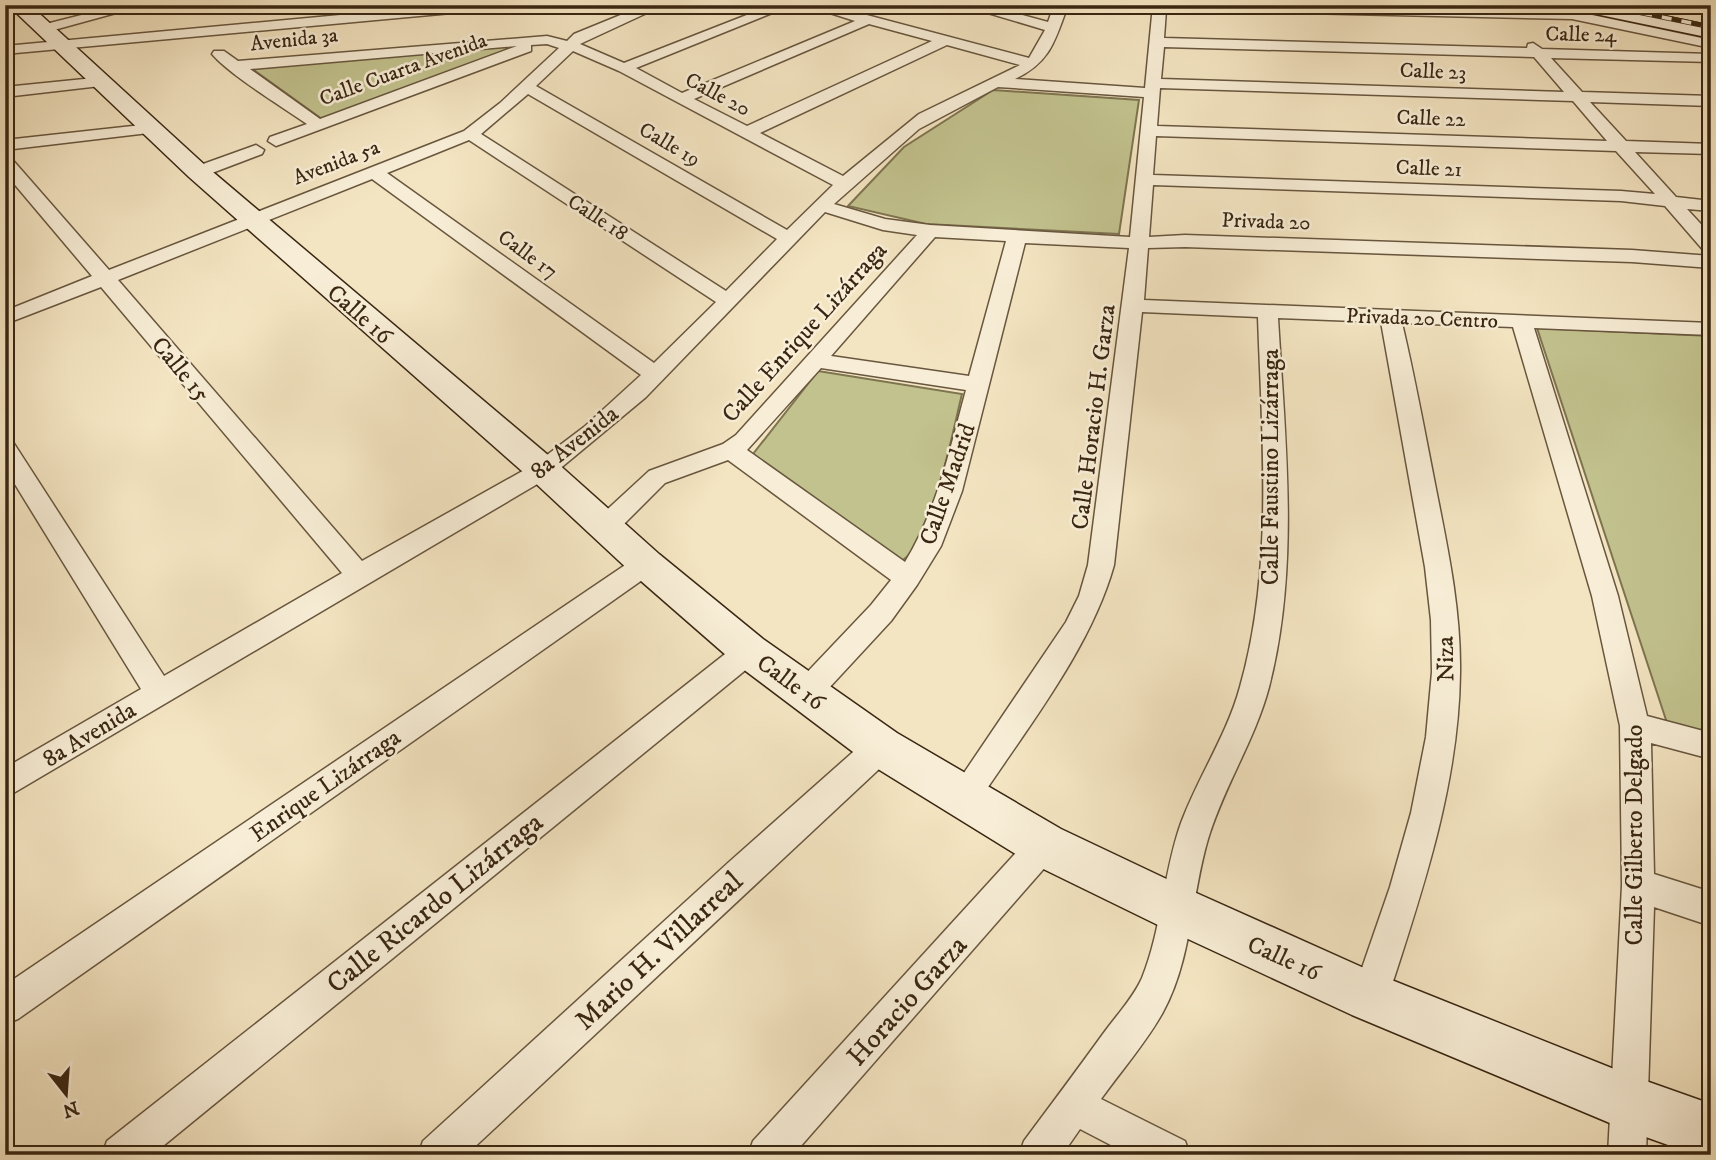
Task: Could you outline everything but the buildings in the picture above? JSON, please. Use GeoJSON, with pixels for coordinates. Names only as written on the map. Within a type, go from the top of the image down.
{"type":"FeatureCollection","features":[{"type":"Feature","properties":{"kind":"street","name":"Calle 16"},"geometry":{"type":"LineString","coordinates":[[18,5],[198,172],[607,525],[646,564],[749,651],[881,747],[1044,845],[1177,909],[1370,997],[1629,1103],[1711,1132]]}},
{"type":"Feature","properties":{"kind":"street"},"geometry":{"type":"LineString","coordinates":[[43,29],[138,5]]}},
{"type":"Feature","properties":{"kind":"street"},"geometry":{"type":"LineString","coordinates":[[5,50],[495,5]]}},
{"type":"Feature","properties":{"kind":"street","name":"Avenida 5a"},"geometry":{"type":"LineString","coordinates":[[5,318],[470,134],[527,87],[568,45],[594,29],[657,5]]}},
{"type":"Feature","properties":{"kind":"street"},"geometry":{"type":"LineString","coordinates":[[624,68],[785,5]]}},
{"type":"Feature","properties":{"kind":"street"},"geometry":{"type":"LineString","coordinates":[[812,5],[1031,63],[1040,55],[1061,5]]}},
{"type":"Feature","properties":{"kind":"street"},"geometry":{"type":"LineString","coordinates":[[968,5],[1052,27]]}},
{"type":"Feature","properties":{"kind":"street"},"geometry":{"type":"LineString","coordinates":[[1656,5],[1711,16]]}},
{"type":"Feature","properties":{"kind":"street"},"geometry":{"type":"LineString","coordinates":[[1159,6],[1518,18],[1576,10],[1711,32]]}},
{"type":"Feature","properties":{"kind":"street","name":"Calle Horacio H. Garza"},"geometry":{"type":"LineString","coordinates":[[963,798],[1077,629],[1092,596],[1101,565],[1133,306],[1159,6]]}},
{"type":"Feature","properties":{"kind":"street"},"geometry":{"type":"LineString","coordinates":[[1576,10],[1711,44]]}},
{"type":"Feature","properties":{"kind":"street"},"geometry":{"type":"LineString","coordinates":[[1518,18],[1539,54],[1711,247]]}},
{"type":"Feature","properties":{"kind":"street"},"geometry":{"type":"LineString","coordinates":[[683,98],[868,20]]}},
{"type":"Feature","properties":{"kind":"street"},"geometry":{"type":"LineString","coordinates":[[188,33],[205,47]]}},
{"type":"Feature","properties":{"kind":"street","name":"Avenida 3a"},"geometry":{"type":"LineString","coordinates":[[233,66],[417,48],[547,40],[568,45]]}},
{"type":"Feature","properties":{"kind":"street","name":"Calle Cuarta Avenida"},"geometry":{"type":"LineString","coordinates":[[276,141],[547,40]]}},
{"type":"Feature","properties":{"kind":"street"},"geometry":{"type":"LineString","coordinates":[[746,133],[944,41]]}},
{"type":"Feature","properties":{"kind":"street","name":"Calle 24"},"geometry":{"type":"LineString","coordinates":[[1156,42],[1711,58]]}},
{"type":"Feature","properties":{"kind":"street","name":"Calle 20"},"geometry":{"type":"LineString","coordinates":[[568,45],[624,68],[846,185]]}},
{"type":"Feature","properties":{"kind":"street"},"geometry":{"type":"LineString","coordinates":[[219,54],[317,124]]}},
{"type":"Feature","properties":{"kind":"street","name":"8a Avenida"},"geometry":{"type":"LineString","coordinates":[[5,784],[543,470],[591,433],[654,374],[823,206],[906,130],[1031,63]]}},
{"type":"Feature","properties":{"kind":"street"},"geometry":{"type":"LineString","coordinates":[[5,92],[104,82]]}},
{"type":"Feature","properties":{"kind":"street","name":"Calle 23"},"geometry":{"type":"LineString","coordinates":[[995,82],[1711,101]]}},
{"type":"Feature","properties":{"kind":"street","name":"Calle 19"},"geometry":{"type":"LineString","coordinates":[[527,87],[790,239]]}},
{"type":"Feature","properties":{"kind":"street"},"geometry":{"type":"LineString","coordinates":[[5,145],[150,129]]}},
{"type":"Feature","properties":{"kind":"street","name":"Calle 22"},"geometry":{"type":"LineString","coordinates":[[1150,131],[1711,149]]}},
{"type":"Feature","properties":{"kind":"street","name":"Calle 18"},"geometry":{"type":"LineString","coordinates":[[470,134],[726,300]]}},
{"type":"Feature","properties":{"kind":"street"},"geometry":{"type":"LineString","coordinates":[[198,172],[256,150]]}},
{"type":"Feature","properties":{"kind":"street","name":"Calle 15"},"geometry":{"type":"LineString","coordinates":[[5,162],[359,575]]}},
{"type":"Feature","properties":{"kind":"street","name":"Calle 17"},"geometry":{"type":"LineString","coordinates":[[374,172],[654,374]]}},
{"type":"Feature","properties":{"kind":"street","name":"Calle 21"},"geometry":{"type":"LineString","coordinates":[[1146,180],[1621,196],[1711,206]]}},
{"type":"Feature","properties":{"kind":"street","name":"Privada 20"},"geometry":{"type":"LineString","coordinates":[[823,206],[883,224],[930,231],[1017,237],[1139,243],[1213,242],[1632,256],[1711,262]]}},
{"type":"Feature","properties":{"kind":"street","name":"Calle Enrique Lizárraga"},"geometry":{"type":"LineString","coordinates":[[607,525],[657,477],[731,450],[759,426],[814,360],[930,231]]}},
{"type":"Feature","properties":{"kind":"street","name":"Calle Madrid"},"geometry":{"type":"LineString","coordinates":[[806,693],[881,613],[928,547],[940,519],[1017,237]]}},
{"type":"Feature","properties":{"kind":"street","name":"Privada 20 Centro"},"geometry":{"type":"LineString","coordinates":[[1133,306],[1711,329]]}},
{"type":"Feature","properties":{"kind":"street","name":"Calle Faustino Lizárraga"},"geometry":{"type":"LineString","coordinates":[[1038,1155],[1150,1000],[1162,977],[1191,840],[1254,690],[1265,641],[1274,575],[1268,312]]}},
{"type":"Feature","properties":{"kind":"street","name":"Niza"},"geometry":{"type":"LineString","coordinates":[[1370,997],[1415,862],[1434,782],[1445,699],[1446,642],[1441,588],[1403,372],[1390,317]]}},
{"type":"Feature","properties":{"kind":"street","name":"Calle Gilberto Delgado"},"geometry":{"type":"LineString","coordinates":[[1521,321],[1605,596],[1635,726],[1638,885],[1627,1155]]}},
{"type":"Feature","properties":{"kind":"street"},"geometry":{"type":"LineString","coordinates":[[814,360],[978,385]]}},
{"type":"Feature","properties":{"kind":"street"},"geometry":{"type":"LineString","coordinates":[[5,448],[159,693]]}},
{"type":"Feature","properties":{"kind":"street"},"geometry":{"type":"LineString","coordinates":[[731,450],[908,578]]}},
{"type":"Feature","properties":{"kind":"street","name":"Enrique Lizárraga"},"geometry":{"type":"LineString","coordinates":[[5,1006],[646,564]]}},
{"type":"Feature","properties":{"kind":"street","name":"Calle Ricardo Lizárraga"},"geometry":{"type":"LineString","coordinates":[[121,1155],[749,651]]}},
{"type":"Feature","properties":{"kind":"street"},"geometry":{"type":"LineString","coordinates":[[1635,726],[1711,746]]}},
{"type":"Feature","properties":{"kind":"street","name":"Mario H. Villarreal"},"geometry":{"type":"LineString","coordinates":[[437,1155],[881,747]]}},
{"type":"Feature","properties":{"kind":"street","name":"Horacio Garza"},"geometry":{"type":"LineString","coordinates":[[767,1155],[1044,845]]}},
{"type":"Feature","properties":{"kind":"street"},"geometry":{"type":"LineString","coordinates":[[1638,885],[1711,909]]}},
{"type":"Feature","properties":{"kind":"street"},"geometry":{"type":"LineString","coordinates":[[1074,1105],[1171,1155]]}},
{"type":"Feature","properties":{"kind":"green space"},"geometry":{"type":"Polygon","coordinates":[[[530,42],[322,119],[251,68],[530,42]]]}},
{"type":"Feature","properties":{"kind":"green space"},"geometry":{"type":"Polygon","coordinates":[[[993,90],[1139,100],[1119,234],[926,224],[848,206],[904,147],[993,90]]]}},
{"type":"Feature","properties":{"kind":"green space"},"geometry":{"type":"Polygon","coordinates":[[[1537,328],[1711,336],[1711,734],[1667,723],[1537,328]]]}},
{"type":"Feature","properties":{"kind":"green space"},"geometry":{"type":"Polygon","coordinates":[[[818,371],[962,394],[932,509],[913,549],[903,560],[892,558],[753,454],[818,371]]]}},
{"type":"Feature","properties":{"kind":"railway"},"geometry":{"type":"LineString","coordinates":[[1603,5],[1711,27]]}}]}
